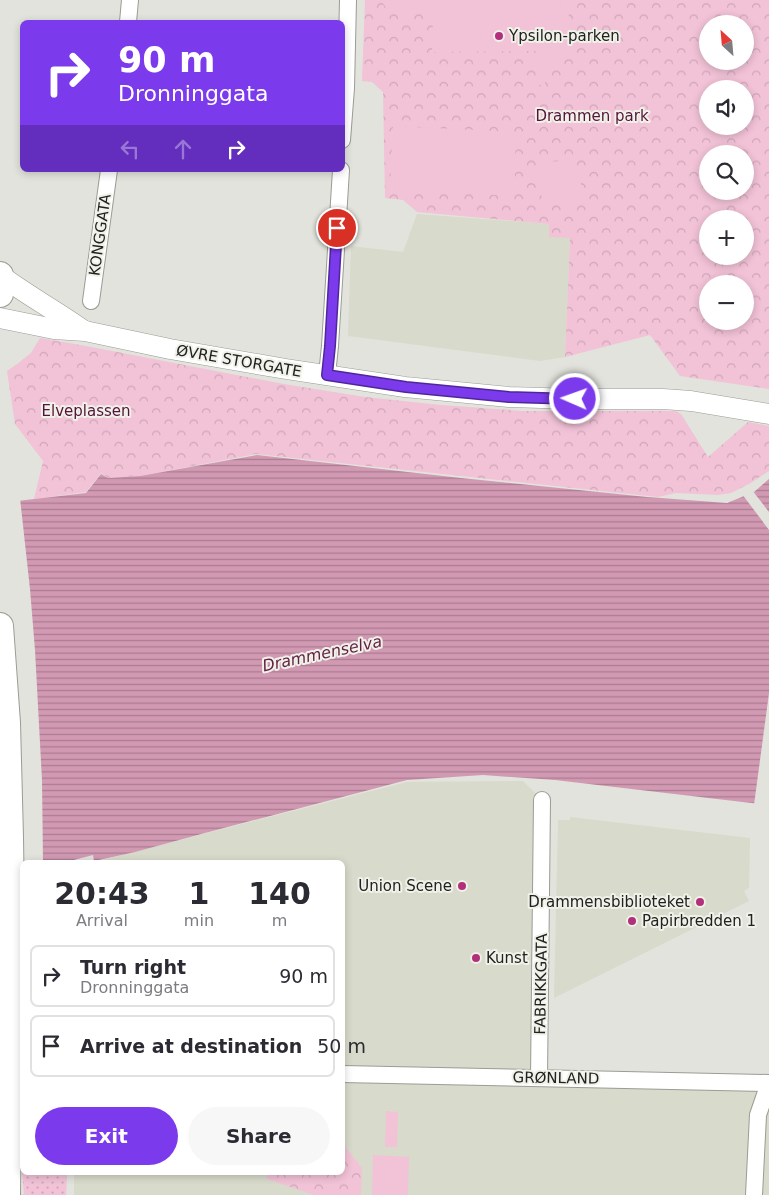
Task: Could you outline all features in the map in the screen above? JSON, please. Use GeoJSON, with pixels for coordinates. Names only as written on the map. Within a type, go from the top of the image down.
{"type":"FeatureCollection","features":[{"type":"Feature","properties":{"kind":"main road"},"geometry":{"type":"LineString","coordinates":[[0,275],[0,294]]}},
{"type":"Feature","properties":{"kind":"main road"},"geometry":{"type":"LineString","coordinates":[[0,626],[7,723],[11,906],[8,1049],[8,1195]]}},
{"type":"Feature","properties":{"kind":"street"},"geometry":{"type":"LineString","coordinates":[[128,20],[130,0]]}},
{"type":"Feature","properties":{"kind":"street"},"geometry":{"type":"LineString","coordinates":[[345,101],[345,30],[348,0]]}},
{"type":"Feature","properties":{"kind":"street","name":"KONGGATA"},"geometry":{"type":"LineString","coordinates":[[91,301],[109,172]]}},
{"type":"Feature","properties":{"kind":"street"},"geometry":{"type":"LineString","coordinates":[[327,375],[341,172]]}},
{"type":"Feature","properties":{"kind":"street","name":"ØVRE STORGATE"},"geometry":{"type":"LineString","coordinates":[[0,275],[85,331]]}},
{"type":"Feature","properties":{"kind":"street","name":"ØVRE STORGATE"},"geometry":{"type":"LineString","coordinates":[[0,318],[54,328],[85,331],[170,349],[406,387],[509,397],[690,401],[769,414]]}},
{"type":"Feature","properties":{"kind":"street","name":"FABRIKKGATA"},"geometry":{"type":"LineString","coordinates":[[540,1078],[542,800]]}},
{"type":"Feature","properties":{"kind":"street","name":"GRØNLAND"},"geometry":{"type":"LineString","coordinates":[[345,1074],[769,1083]]}},
{"type":"Feature","properties":{"kind":"street"},"geometry":{"type":"LineString","coordinates":[[754,1195],[758,1116],[769,1083]]}},
{"type":"Feature","properties":{"kind":"shaded area"},"geometry":{"type":"Polygon","coordinates":[[[417,214],[550,224],[570,238],[565,357],[540,361],[348,336],[351,246],[403,252],[417,214]]]}},
{"type":"Feature","properties":{"kind":"shaded area"},"geometry":{"type":"Polygon","coordinates":[[[523,781],[542,800],[540,1078],[769,1083],[769,1195],[74,1195],[74,1175],[345,1175],[345,860],[102,860],[407,782],[523,781]]]}},
{"type":"Feature","properties":{"kind":"shaded area","name":"Papirbredden 1"},"geometry":{"type":"Polygon","coordinates":[[[570,817],[750,838],[749,888],[744,891],[749,901],[554,998],[558,820],[570,820],[570,817]]]}},
{"type":"Feature","properties":{"kind":"green space","name":"Drammen park"},"geometry":{"type":"Polygon","coordinates":[[[365,0],[769,0],[769,389],[680,376],[650,335],[565,357],[570,238],[549,237],[549,224],[417,212],[403,200],[385,198],[383,92],[372,82],[362,81],[365,0]]]}},
{"type":"Feature","properties":{"kind":"green space","name":"Ypsilon-parken"},"geometry":{"type":"Polygon","coordinates":[[[381,0],[559,0],[563,14],[569,13],[565,55],[548,74],[545,74],[545,85],[537,85],[536,51],[432,52],[433,24],[427,12],[420,8],[391,10],[381,0]]]}},
{"type":"Feature","properties":{"kind":"green space"},"geometry":{"type":"Polygon","coordinates":[[[393,126],[516,132],[514,196],[390,189],[393,126]]]}},
{"type":"Feature","properties":{"kind":"green space"},"geometry":{"type":"Polygon","coordinates":[[[555,161],[563,161],[575,167],[581,183],[575,199],[563,205],[555,205],[543,199],[537,187],[537,179],[543,167],[555,161]]]}},
{"type":"Feature","properties":{"kind":"green space","name":"Elveplassen"},"geometry":{"type":"Polygon","coordinates":[[[40,338],[284,384],[365,397],[522,411],[675,411],[681,414],[708,457],[748,422],[769,426],[769,471],[731,493],[718,495],[676,493],[658,497],[256,454],[140,476],[108,478],[101,473],[86,492],[34,499],[43,461],[15,424],[7,371],[31,353],[40,338]]]}},
{"type":"Feature","properties":{"kind":"green space"},"geometry":{"type":"Polygon","coordinates":[[[386,1111],[398,1112],[397,1147],[385,1147],[386,1111]]]}},
{"type":"Feature","properties":{"kind":"green space"},"geometry":{"type":"Polygon","coordinates":[[[345,1147],[362,1168],[361,1195],[314,1195],[267,1179],[267,1175],[345,1175],[345,1147]]]}},
{"type":"Feature","properties":{"kind":"green space"},"geometry":{"type":"Polygon","coordinates":[[[373,1155],[409,1157],[408,1195],[372,1195],[373,1155]]]}},
{"type":"Feature","properties":{"kind":"green space"},"geometry":{"type":"Polygon","coordinates":[[[22,1175],[67,1175],[66,1195],[18,1195],[24,1194],[22,1175]]]}},
{"type":"Feature","properties":{"kind":"water","name":"Drammenselva"},"geometry":{"type":"Polygon","coordinates":[[[257,455],[647,497],[727,503],[754,492],[769,479],[769,805],[555,780],[483,775],[407,780],[99,860],[94,860],[93,855],[74,860],[22,860],[0,503],[86,493],[101,474],[108,478],[140,476],[257,455]]]}},
{"type":"Feature","properties":{"kind":"pier"},"geometry":{"type":"Polygon","coordinates":[[[752,490],[769,512],[769,530],[742,494],[752,490]]]}},
{"type":"Feature","properties":{"kind":"pier"},"geometry":{"type":"Polygon","coordinates":[[[20,498],[35,650],[42,780],[43,860],[20,860],[20,864],[0,883],[0,501],[20,498]]]}},
{"type":"Feature","properties":{"kind":"pier"},"geometry":{"type":"Polygon","coordinates":[[[769,693],[769,807],[754,805],[769,693]]]}},
{"type":"Feature","properties":{"kind":"place","name":"Ypsilon-parken"},"geometry":{"type":"Point","coordinates":[499,36]}},
{"type":"Feature","properties":{"kind":"place","name":"Union Scene"},"geometry":{"type":"Point","coordinates":[462,886]}},
{"type":"Feature","properties":{"kind":"place","name":"Drammensbiblioteket"},"geometry":{"type":"Point","coordinates":[700,902]}},
{"type":"Feature","properties":{"kind":"place","name":"Papirbredden 1"},"geometry":{"type":"Point","coordinates":[632,921]}},
{"type":"Feature","properties":{"kind":"place","name":"Kunst"},"geometry":{"type":"Point","coordinates":[476,958]}},
{"type":"Feature","properties":{"kind":"route"},"geometry":{"type":"LineString","coordinates":[[337,228],[327,375],[406,387],[509,397],[575,399]]}}]}
